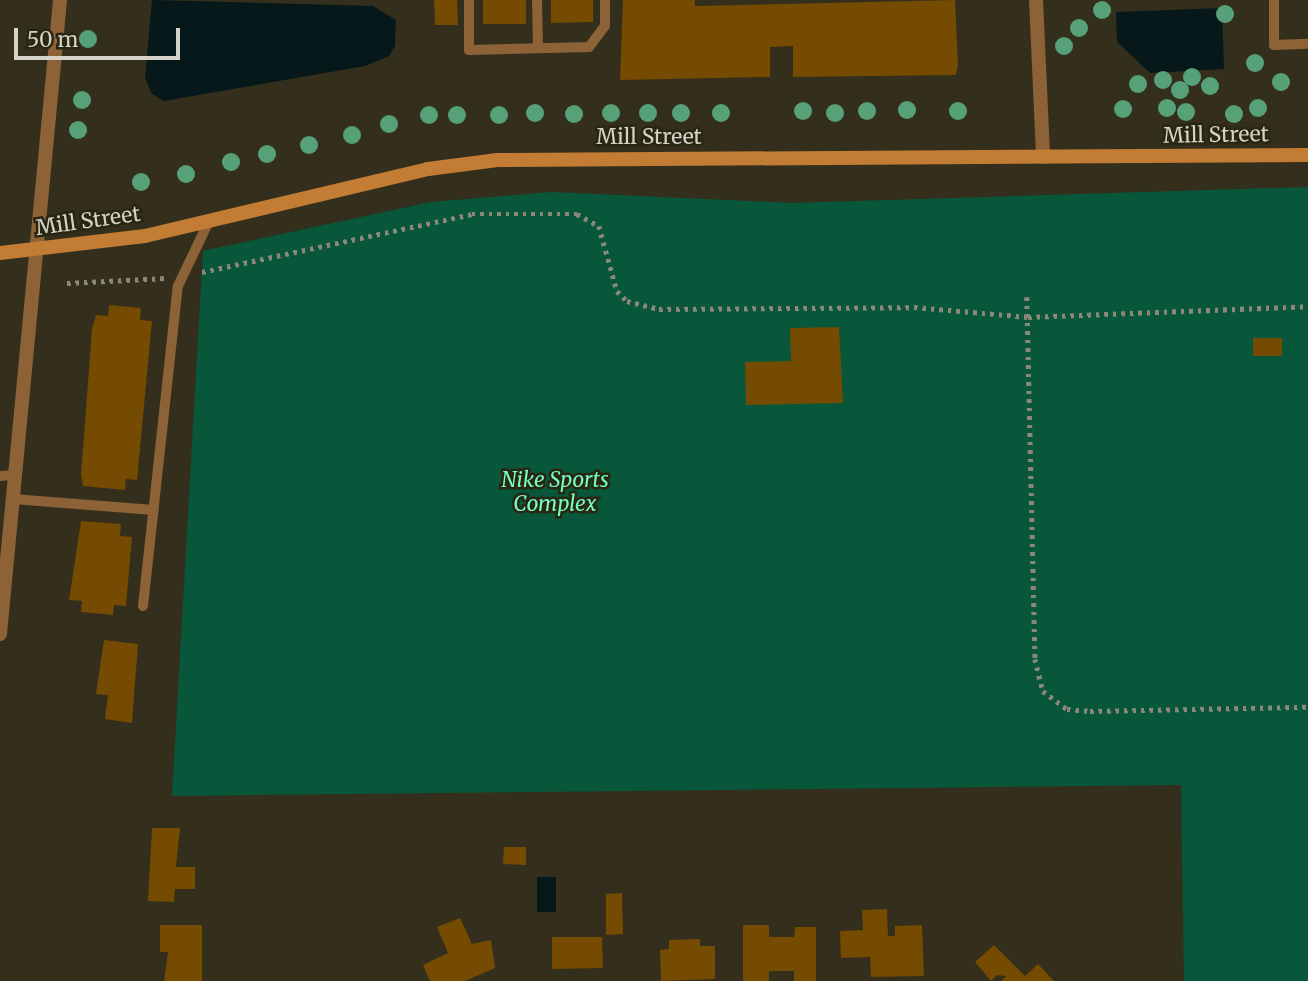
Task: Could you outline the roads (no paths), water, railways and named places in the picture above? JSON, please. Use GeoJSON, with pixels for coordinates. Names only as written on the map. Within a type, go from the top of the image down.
{"type":"FeatureCollection","features":[{"type":"Feature","properties":{"kind":"main road","name":"Mill Street"},"geometry":{"type":"LineString","coordinates":[[0,253],[37,250],[209,220],[428,169],[497,160],[1308,155]]}},
{"type":"Feature","properties":{"kind":"street"},"geometry":{"type":"LineString","coordinates":[[0,634],[4,556],[16,475],[60,0]]}},
{"type":"Feature","properties":{"kind":"street"},"geometry":{"type":"LineString","coordinates":[[1033,1],[1043,157]]}},
{"type":"Feature","properties":{"kind":"lane"},"geometry":{"type":"LineString","coordinates":[[469,0],[469,50],[589,47],[605,26],[605,0]]}},
{"type":"Feature","properties":{"kind":"lane"},"geometry":{"type":"LineString","coordinates":[[537,0],[538,48]]}},
{"type":"Feature","properties":{"kind":"lane"},"geometry":{"type":"LineString","coordinates":[[1274,0],[1274,45],[1308,44]]}},
{"type":"Feature","properties":{"kind":"lane"},"geometry":{"type":"LineString","coordinates":[[143,606],[174,323],[184,263],[209,220]]}},
{"type":"Feature","properties":{"kind":"lane"},"geometry":{"type":"LineString","coordinates":[[0,476],[16,475]]}},
{"type":"Feature","properties":{"kind":"lane"},"geometry":{"type":"LineString","coordinates":[[13,499],[154,510]]}},
{"type":"Feature","properties":{"kind":"park label","name":"Nike Sports Complex"},"geometry":{"type":"Point","coordinates":[555,492]}}]}
